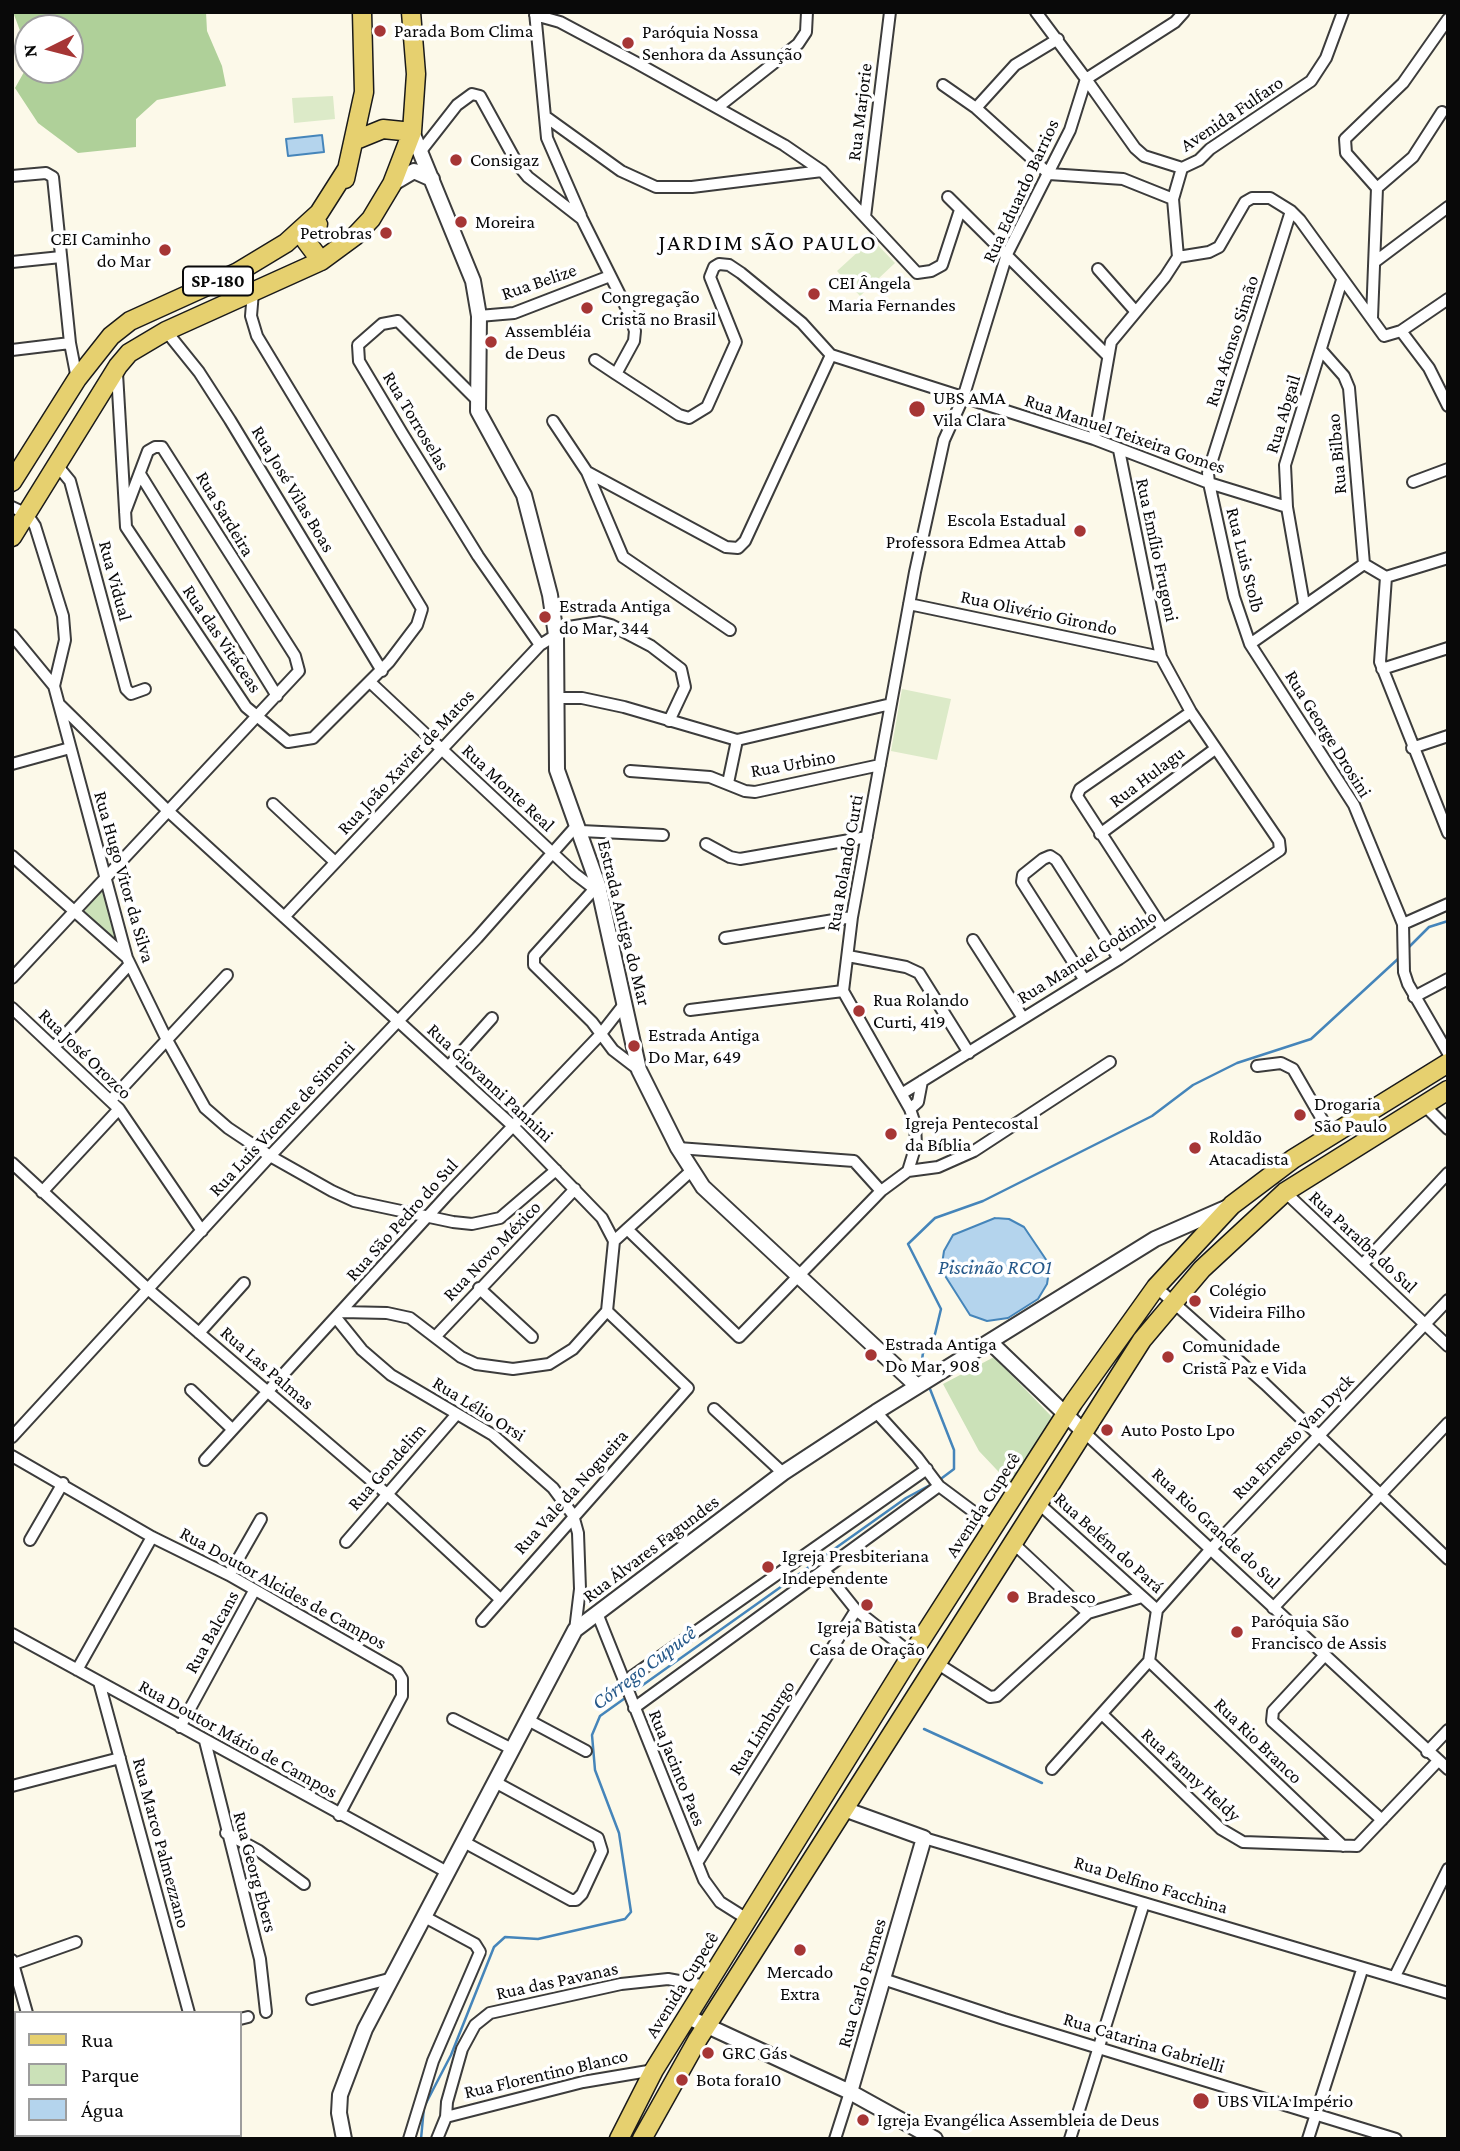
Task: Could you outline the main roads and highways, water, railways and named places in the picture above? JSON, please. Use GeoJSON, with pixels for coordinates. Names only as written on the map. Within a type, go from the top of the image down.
{"type":"FeatureCollection","features":[{"type":"Feature","properties":{"kind":"main road","name":"SP-180"},"geometry":{"type":"LineString","coordinates":[[12,482],[77,379],[82,360],[130,321],[237,272],[286,243],[319,213],[347,169],[356,139],[366,69],[362,12]]}},
{"type":"Feature","properties":{"kind":"main road"},"geometry":{"type":"LineString","coordinates":[[12,537],[20,511],[57,464],[118,366],[140,345],[321,261],[355,236],[377,211],[392,184],[412,132],[416,74],[411,12]]}},
{"type":"Feature","properties":{"kind":"main road"},"geometry":{"type":"LineString","coordinates":[[356,139],[383,129],[412,132]]}},
{"type":"Feature","properties":{"kind":"main road"},"geometry":{"type":"LineString","coordinates":[[321,261],[310,250],[307,239],[336,198],[347,169]]}},
{"type":"Feature","properties":{"kind":"main road","name":"Avenida Cupecê"},"geometry":{"type":"LineString","coordinates":[[619,2139],[654,2070],[912,1654],[1065,1415],[1156,1287],[1233,1205],[1330,1133],[1448,1063]]}},
{"type":"Feature","properties":{"kind":"main road"},"geometry":{"type":"LineString","coordinates":[[642,2139],[666,2092],[707,2026],[935,1662],[1142,1340],[1211,1260],[1285,1192],[1448,1090]]}},
{"type":"Feature","properties":{"kind":"water"},"geometry":{"type":"Polygon","coordinates":[[[322,135],[324,152],[288,156],[286,139],[322,135]]]}},
{"type":"Feature","properties":{"kind":"water","name":"Piscinão RCO1"},"geometry":{"type":"Polygon","coordinates":[[[995,1218],[1009,1219],[1024,1227],[1049,1264],[1049,1271],[1047,1284],[1038,1299],[1008,1318],[987,1321],[970,1315],[942,1271],[942,1264],[944,1251],[953,1235],[995,1218]]]}},
{"type":"Feature","properties":{"kind":"waterway"},"geometry":{"type":"LineString","coordinates":[[1408,948],[1429,927],[1448,921]]}},
{"type":"Feature","properties":{"kind":"waterway"},"geometry":{"type":"LineString","coordinates":[[921,1366],[923,1353],[935,1334],[941,1309],[908,1244],[935,1218],[983,1201],[1152,1116],[1193,1085],[1237,1063],[1311,1039],[1399,958]]}},
{"type":"Feature","properties":{"kind":"waterway","name":"Córrego Cupucê"},"geometry":{"type":"LineString","coordinates":[[930,1389],[954,1450],[954,1469],[938,1481]]}},
{"type":"Feature","properties":{"kind":"waterway","name":"Córrego Cupucê"},"geometry":{"type":"LineString","coordinates":[[633,1692],[906,1498],[932,1484]]}},
{"type":"Feature","properties":{"kind":"waterway","name":"Córrego Cupucê"},"geometry":{"type":"LineString","coordinates":[[421,2139],[424,2107],[451,2055],[494,1947],[505,1937],[538,1939],[625,1919],[631,1912],[619,1833],[595,1770],[592,1735],[600,1716],[628,1696]]}},
{"type":"Feature","properties":{"kind":"waterway"},"geometry":{"type":"LineString","coordinates":[[924,1729],[1042,1783]]}},
{"type":"Feature","properties":{"kind":"place","name":"Parada Bom Clima"},"geometry":{"type":"Point","coordinates":[380,31]}},
{"type":"Feature","properties":{"kind":"place","name":"Paróquia Nossa Senhora da Assunção"},"geometry":{"type":"Point","coordinates":[628,43]}},
{"type":"Feature","properties":{"kind":"place","name":"Consigaz"},"geometry":{"type":"Point","coordinates":[456,160]}},
{"type":"Feature","properties":{"kind":"place","name":"Moreira"},"geometry":{"type":"Point","coordinates":[461,222]}},
{"type":"Feature","properties":{"kind":"place","name":"Petrobras"},"geometry":{"type":"Point","coordinates":[386,233]}},
{"type":"Feature","properties":{"kind":"place","name":"CEI Caminho do Mar"},"geometry":{"type":"Point","coordinates":[165,250]}},
{"type":"Feature","properties":{"kind":"place","name":"CEI Ângela Maria Fernandes"},"geometry":{"type":"Point","coordinates":[814,294]}},
{"type":"Feature","properties":{"kind":"place","name":"Congregação Cristã no Brasil"},"geometry":{"type":"Point","coordinates":[587,308]}},
{"type":"Feature","properties":{"kind":"place","name":"Assembléia de Deus"},"geometry":{"type":"Point","coordinates":[491,342]}},
{"type":"Feature","properties":{"kind":"place","name":"UBS AMA Vila Clara"},"geometry":{"type":"Point","coordinates":[917,409]}},
{"type":"Feature","properties":{"kind":"place","name":"Escola Estadual Professora Edmea Attab"},"geometry":{"type":"Point","coordinates":[1080,531]}},
{"type":"Feature","properties":{"kind":"place","name":"Estrada Antiga do Mar, 344"},"geometry":{"type":"Point","coordinates":[545,617]}},
{"type":"Feature","properties":{"kind":"place","name":"Rua Rolando Curti, 419"},"geometry":{"type":"Point","coordinates":[859,1011]}},
{"type":"Feature","properties":{"kind":"place","name":"Estrada Antiga Do Mar, 649"},"geometry":{"type":"Point","coordinates":[634,1046]}},
{"type":"Feature","properties":{"kind":"place","name":"Drogaria São Paulo"},"geometry":{"type":"Point","coordinates":[1300,1115]}},
{"type":"Feature","properties":{"kind":"place","name":"Igreja Pentecostal da Bíblia"},"geometry":{"type":"Point","coordinates":[891,1134]}},
{"type":"Feature","properties":{"kind":"place","name":"Roldão Atacadista"},"geometry":{"type":"Point","coordinates":[1195,1148]}},
{"type":"Feature","properties":{"kind":"place","name":"Colégio Videira Filho"},"geometry":{"type":"Point","coordinates":[1195,1301]}},
{"type":"Feature","properties":{"kind":"place","name":"Estrada Antiga Do Mar, 908"},"geometry":{"type":"Point","coordinates":[871,1355]}},
{"type":"Feature","properties":{"kind":"place","name":"Comunidade Cristã Paz e Vida"},"geometry":{"type":"Point","coordinates":[1168,1357]}},
{"type":"Feature","properties":{"kind":"place","name":"Auto Posto Lpo"},"geometry":{"type":"Point","coordinates":[1107,1430]}},
{"type":"Feature","properties":{"kind":"place","name":"Igreja Presbiteriana Independente"},"geometry":{"type":"Point","coordinates":[768,1567]}},
{"type":"Feature","properties":{"kind":"place","name":"Bradesco"},"geometry":{"type":"Point","coordinates":[1013,1597]}},
{"type":"Feature","properties":{"kind":"place","name":"Igreja Batista Casa de Oração"},"geometry":{"type":"Point","coordinates":[867,1605]}},
{"type":"Feature","properties":{"kind":"place","name":"Paróquia São Francisco de Assis"},"geometry":{"type":"Point","coordinates":[1237,1632]}},
{"type":"Feature","properties":{"kind":"place","name":"Mercado Extra"},"geometry":{"type":"Point","coordinates":[800,1950]}},
{"type":"Feature","properties":{"kind":"place","name":"GRC Gás"},"geometry":{"type":"Point","coordinates":[708,2053]}},
{"type":"Feature","properties":{"kind":"place","name":"Bota fora10"},"geometry":{"type":"Point","coordinates":[682,2080]}},
{"type":"Feature","properties":{"kind":"place","name":"UBS VILA Império"},"geometry":{"type":"Point","coordinates":[1201,2101]}},
{"type":"Feature","properties":{"kind":"place","name":"Igreja Evangélica Assembleia de Deus"},"geometry":{"type":"Point","coordinates":[863,2120]}},
{"type":"Feature","properties":{"kind":"district","name":"JARDIM SÃO PAULO"},"geometry":{"type":"Point","coordinates":[768,243]}}]}
